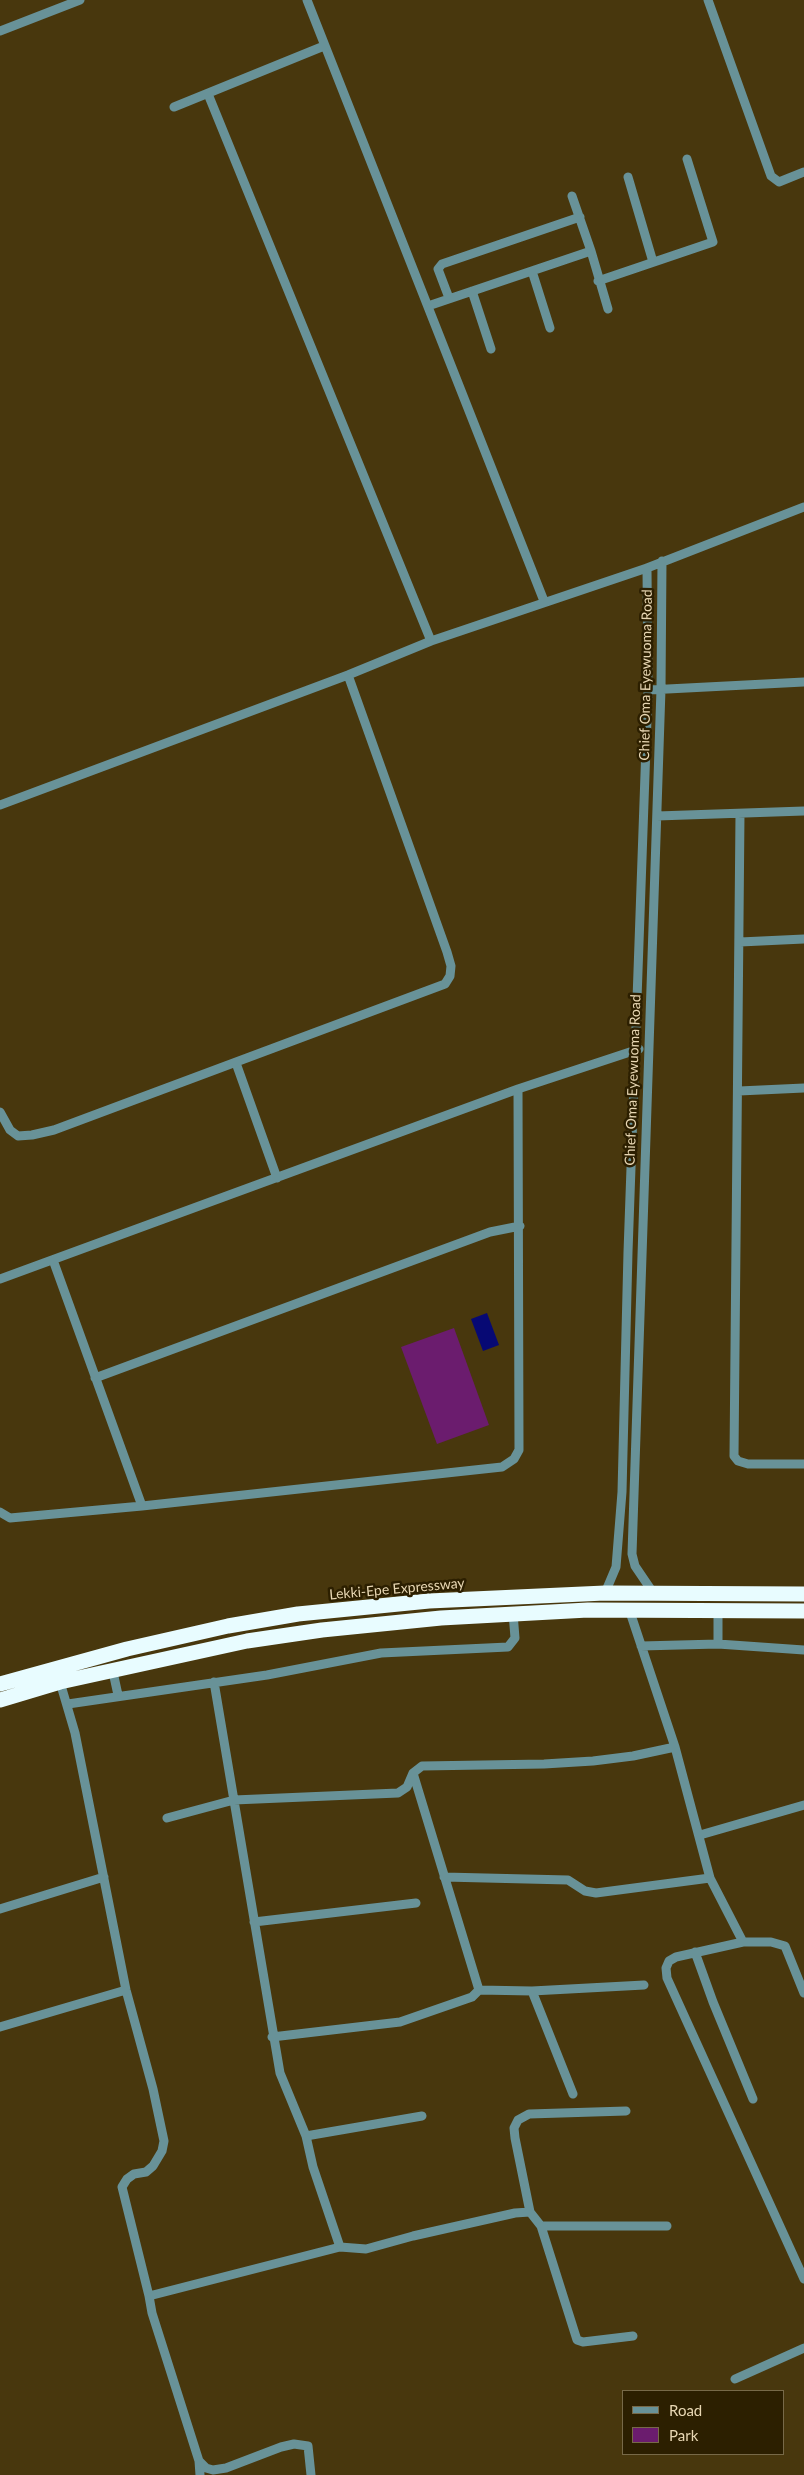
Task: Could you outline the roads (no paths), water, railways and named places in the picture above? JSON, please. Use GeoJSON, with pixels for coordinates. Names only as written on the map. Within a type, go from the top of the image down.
{"type":"FeatureCollection","features":[{"type":"Feature","properties":{"kind":"highway","name":"Lekki-Epe Expressway"},"geometry":{"type":"LineString","coordinates":[[0,1684],[127,1649],[228,1626],[298,1614],[429,1601],[605,1593],[804,1594]]}},
{"type":"Feature","properties":{"kind":"highway"},"geometry":{"type":"LineString","coordinates":[[0,1700],[60,1682],[247,1641],[322,1630],[513,1614],[629,1609],[804,1611]]}},
{"type":"Feature","properties":{"kind":"street"},"geometry":{"type":"LineString","coordinates":[[0,31],[80,0]]}},
{"type":"Feature","properties":{"kind":"street"},"geometry":{"type":"LineString","coordinates":[[307,0],[544,601]]}},
{"type":"Feature","properties":{"kind":"street"},"geometry":{"type":"LineString","coordinates":[[708,0],[771,176],[778,182],[804,172]]}},
{"type":"Feature","properties":{"kind":"street"},"geometry":{"type":"LineString","coordinates":[[174,107],[324,46]]}},
{"type":"Feature","properties":{"kind":"street"},"geometry":{"type":"LineString","coordinates":[[208,94],[431,641]]}},
{"type":"Feature","properties":{"kind":"street"},"geometry":{"type":"LineString","coordinates":[[598,281],[713,242],[687,159]]}},
{"type":"Feature","properties":{"kind":"street"},"geometry":{"type":"LineString","coordinates":[[628,177],[653,262]]}},
{"type":"Feature","properties":{"kind":"street"},"geometry":{"type":"LineString","coordinates":[[572,196],[608,309]]}},
{"type":"Feature","properties":{"kind":"street"},"geometry":{"type":"LineString","coordinates":[[449,298],[438,270],[442,264],[580,217]]}},
{"type":"Feature","properties":{"kind":"street"},"geometry":{"type":"LineString","coordinates":[[428,306],[591,251]]}},
{"type":"Feature","properties":{"kind":"street"},"geometry":{"type":"LineString","coordinates":[[532,271],[550,328]]}},
{"type":"Feature","properties":{"kind":"street"},"geometry":{"type":"LineString","coordinates":[[472,291],[491,349]]}},
{"type":"Feature","properties":{"kind":"street"},"geometry":{"type":"LineString","coordinates":[[0,805],[348,675],[431,641],[544,601],[647,568],[804,507]]}},
{"type":"Feature","properties":{"kind":"street","name":"Chief Oma Eyewuoma Road"},"geometry":{"type":"LineString","coordinates":[[654,1594],[635,1566],[632,1554],[661,690],[662,561]]}},
{"type":"Feature","properties":{"kind":"street","name":"Chief Oma Eyewuoma Road"},"geometry":{"type":"LineString","coordinates":[[605,1593],[616,1567],[622,1492],[648,690],[647,568]]}},
{"type":"Feature","properties":{"kind":"street"},"geometry":{"type":"LineString","coordinates":[[0,1112],[10,1130],[18,1136],[32,1136],[236,1063],[430,991],[444,984],[450,976],[451,966],[447,952],[348,675]]}},
{"type":"Feature","properties":{"kind":"street"},"geometry":{"type":"LineString","coordinates":[[648,690],[804,682]]}},
{"type":"Feature","properties":{"kind":"street"},"geometry":{"type":"LineString","coordinates":[[657,816],[804,811]]}},
{"type":"Feature","properties":{"kind":"street"},"geometry":{"type":"LineString","coordinates":[[740,814],[734,1456],[738,1461],[748,1464],[804,1464]]}},
{"type":"Feature","properties":{"kind":"street"},"geometry":{"type":"LineString","coordinates":[[740,942],[804,939]]}},
{"type":"Feature","properties":{"kind":"street"},"geometry":{"type":"LineString","coordinates":[[0,1279],[518,1089],[636,1049],[648,1050]]}},
{"type":"Feature","properties":{"kind":"street"},"geometry":{"type":"LineString","coordinates":[[236,1063],[276,1178]]}},
{"type":"Feature","properties":{"kind":"street"},"geometry":{"type":"LineString","coordinates":[[738,1091],[804,1088]]}},
{"type":"Feature","properties":{"kind":"street"},"geometry":{"type":"LineString","coordinates":[[0,1512],[10,1518],[142,1506],[502,1467],[514,1459],[519,1450],[520,1226],[518,1089]]}},
{"type":"Feature","properties":{"kind":"street"},"geometry":{"type":"LineString","coordinates":[[95,1378],[490,1232],[520,1226]]}},
{"type":"Feature","properties":{"kind":"street"},"geometry":{"type":"LineString","coordinates":[[54,1260],[142,1506]]}},
{"type":"Feature","properties":{"kind":"street"},"geometry":{"type":"LineString","coordinates":[[629,1609],[675,1747],[710,1878],[743,1942]]}},
{"type":"Feature","properties":{"kind":"street"},"geometry":{"type":"LineString","coordinates":[[718,1609],[718,1644]]}},
{"type":"Feature","properties":{"kind":"street"},"geometry":{"type":"LineString","coordinates":[[68,1704],[118,1695],[267,1675],[381,1653],[508,1647],[515,1638],[513,1614]]}},
{"type":"Feature","properties":{"kind":"street"},"geometry":{"type":"LineString","coordinates":[[641,1646],[718,1644],[804,1650]]}},
{"type":"Feature","properties":{"kind":"street"},"geometry":{"type":"LineString","coordinates":[[112,1672],[118,1695]]}},
{"type":"Feature","properties":{"kind":"street"},"geometry":{"type":"LineString","coordinates":[[60,1682],[68,1704],[126,1990],[153,2089],[164,2141],[162,2151],[153,2166],[146,2172],[134,2174],[126,2179],[122,2187],[152,2313],[199,2461],[200,2475]]}},
{"type":"Feature","properties":{"kind":"street"},"geometry":{"type":"LineString","coordinates":[[214,1682],[272,2037],[280,2072],[306,2136],[313,2166],[340,2247]]}},
{"type":"Feature","properties":{"kind":"street"},"geometry":{"type":"LineString","coordinates":[[167,1818],[234,1800],[398,1793],[407,1787],[413,1773],[422,1766],[544,1764],[593,1761],[634,1756],[675,1747]]}},
{"type":"Feature","properties":{"kind":"street"},"geometry":{"type":"LineString","coordinates":[[413,1773],[479,1990]]}},
{"type":"Feature","properties":{"kind":"street"},"geometry":{"type":"LineString","coordinates":[[700,1835],[804,1805]]}},
{"type":"Feature","properties":{"kind":"street"},"geometry":{"type":"LineString","coordinates":[[0,1908],[104,1877]]}},
{"type":"Feature","properties":{"kind":"street"},"geometry":{"type":"LineString","coordinates":[[444,1877],[568,1880],[585,1891],[596,1893],[710,1878]]}},
{"type":"Feature","properties":{"kind":"street"},"geometry":{"type":"LineString","coordinates":[[254,1922],[416,1903]]}},
{"type":"Feature","properties":{"kind":"street"},"geometry":{"type":"LineString","coordinates":[[804,1993],[785,1946],[771,1942],[743,1942],[695,1952],[669,1961],[666,1968],[667,1978],[804,2279]]}},
{"type":"Feature","properties":{"kind":"street"},"geometry":{"type":"LineString","coordinates":[[695,1952],[712,2002],[753,2099]]}},
{"type":"Feature","properties":{"kind":"street"},"geometry":{"type":"LineString","coordinates":[[272,2037],[400,2022],[472,1996],[479,1990],[532,1991],[644,1985]]}},
{"type":"Feature","properties":{"kind":"street"},"geometry":{"type":"LineString","coordinates":[[0,2027],[126,1990]]}},
{"type":"Feature","properties":{"kind":"street"},"geometry":{"type":"LineString","coordinates":[[532,1991],[573,2094]]}},
{"type":"Feature","properties":{"kind":"street"},"geometry":{"type":"LineString","coordinates":[[626,2111],[528,2114],[518,2120],[514,2128],[514,2138],[530,2212],[541,2226],[577,2340],[583,2342],[633,2336]]}},
{"type":"Feature","properties":{"kind":"street"},"geometry":{"type":"LineString","coordinates":[[306,2136],[422,2116]]}},
{"type":"Feature","properties":{"kind":"street"},"geometry":{"type":"LineString","coordinates":[[149,2296],[340,2247],[366,2249],[413,2236],[515,2213],[530,2212]]}},
{"type":"Feature","properties":{"kind":"street"},"geometry":{"type":"LineString","coordinates":[[541,2226],[667,2226]]}},
{"type":"Feature","properties":{"kind":"street"},"geometry":{"type":"LineString","coordinates":[[735,2379],[804,2348]]}},
{"type":"Feature","properties":{"kind":"street"},"geometry":{"type":"LineString","coordinates":[[199,2461],[206,2468],[213,2470],[226,2468],[294,2444],[308,2446],[311,2475]]}}]}
